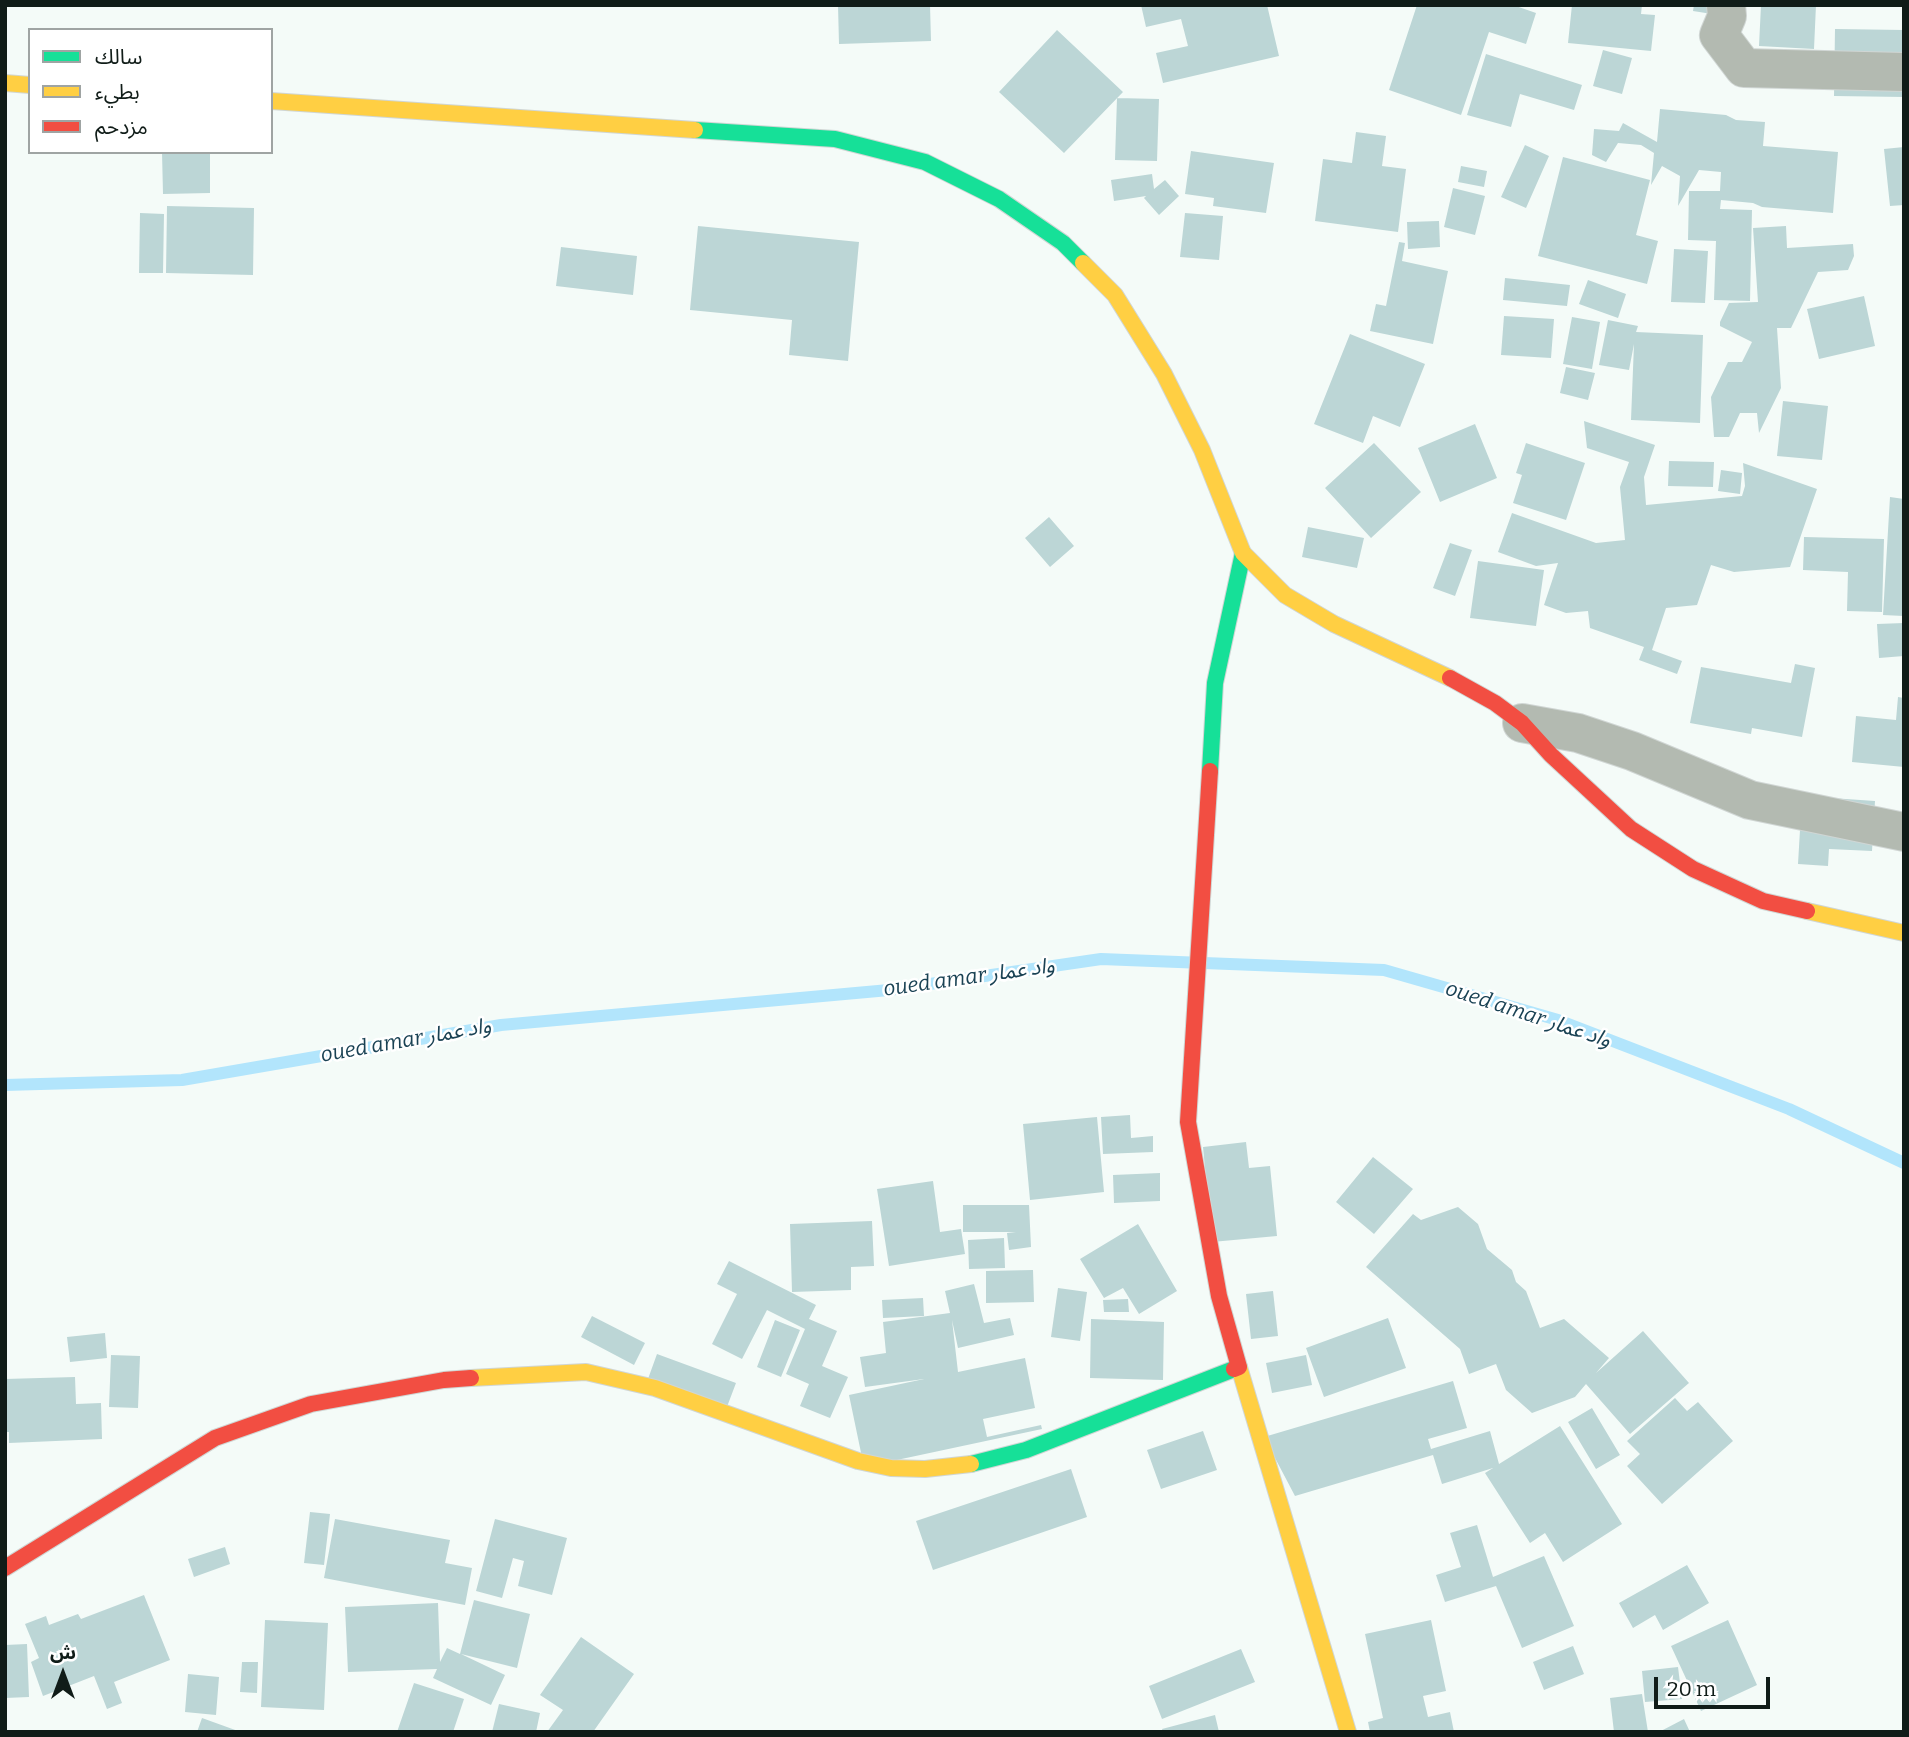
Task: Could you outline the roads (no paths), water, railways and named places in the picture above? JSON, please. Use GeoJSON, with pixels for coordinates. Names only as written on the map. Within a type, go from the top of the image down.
{"type":"FeatureCollection","features":[{"type":"Feature","properties":{"kind":"main road"},"geometry":{"type":"LineString","coordinates":[[5,83],[28,85]]}},
{"type":"Feature","properties":{"kind":"main road"},"geometry":{"type":"LineString","coordinates":[[273,101],[835,139],[925,162],[999,199],[1063,243],[1115,295],[1164,374],[1197,439],[1243,553],[1285,595],[1334,624],[1427,665],[1495,703],[1522,723],[1578,782],[1631,829],[1693,869],[1763,901],[1904,933]]}},
{"type":"Feature","properties":{"kind":"main road"},"geometry":{"type":"LineString","coordinates":[[1243,553],[1216,683],[1188,1122],[1219,1296],[1348,1732]]}},
{"type":"Feature","properties":{"kind":"main road"},"geometry":{"type":"LineString","coordinates":[[5,1568],[215,1438],[311,1404],[444,1380],[586,1373],[655,1388],[858,1461],[891,1468],[925,1469],[974,1464],[1026,1450],[1239,1367]]}},
{"type":"Feature","properties":{"kind":"street"},"geometry":{"type":"LineString","coordinates":[[1726,5],[1727,16],[1719,35],[1744,68],[1904,72]]}},
{"type":"Feature","properties":{"kind":"street"},"geometry":{"type":"LineString","coordinates":[[1522,723],[1578,733],[1622,747],[1750,800],[1904,832]]}},
{"type":"Feature","properties":{"kind":"waterway","name":"oued amar واد عمار"},"geometry":{"type":"LineString","coordinates":[[5,1085],[182,1080],[501,1025],[889,990],[1101,959],[1384,970],[1558,1020],[1789,1109],[1904,1163]]}}]}
